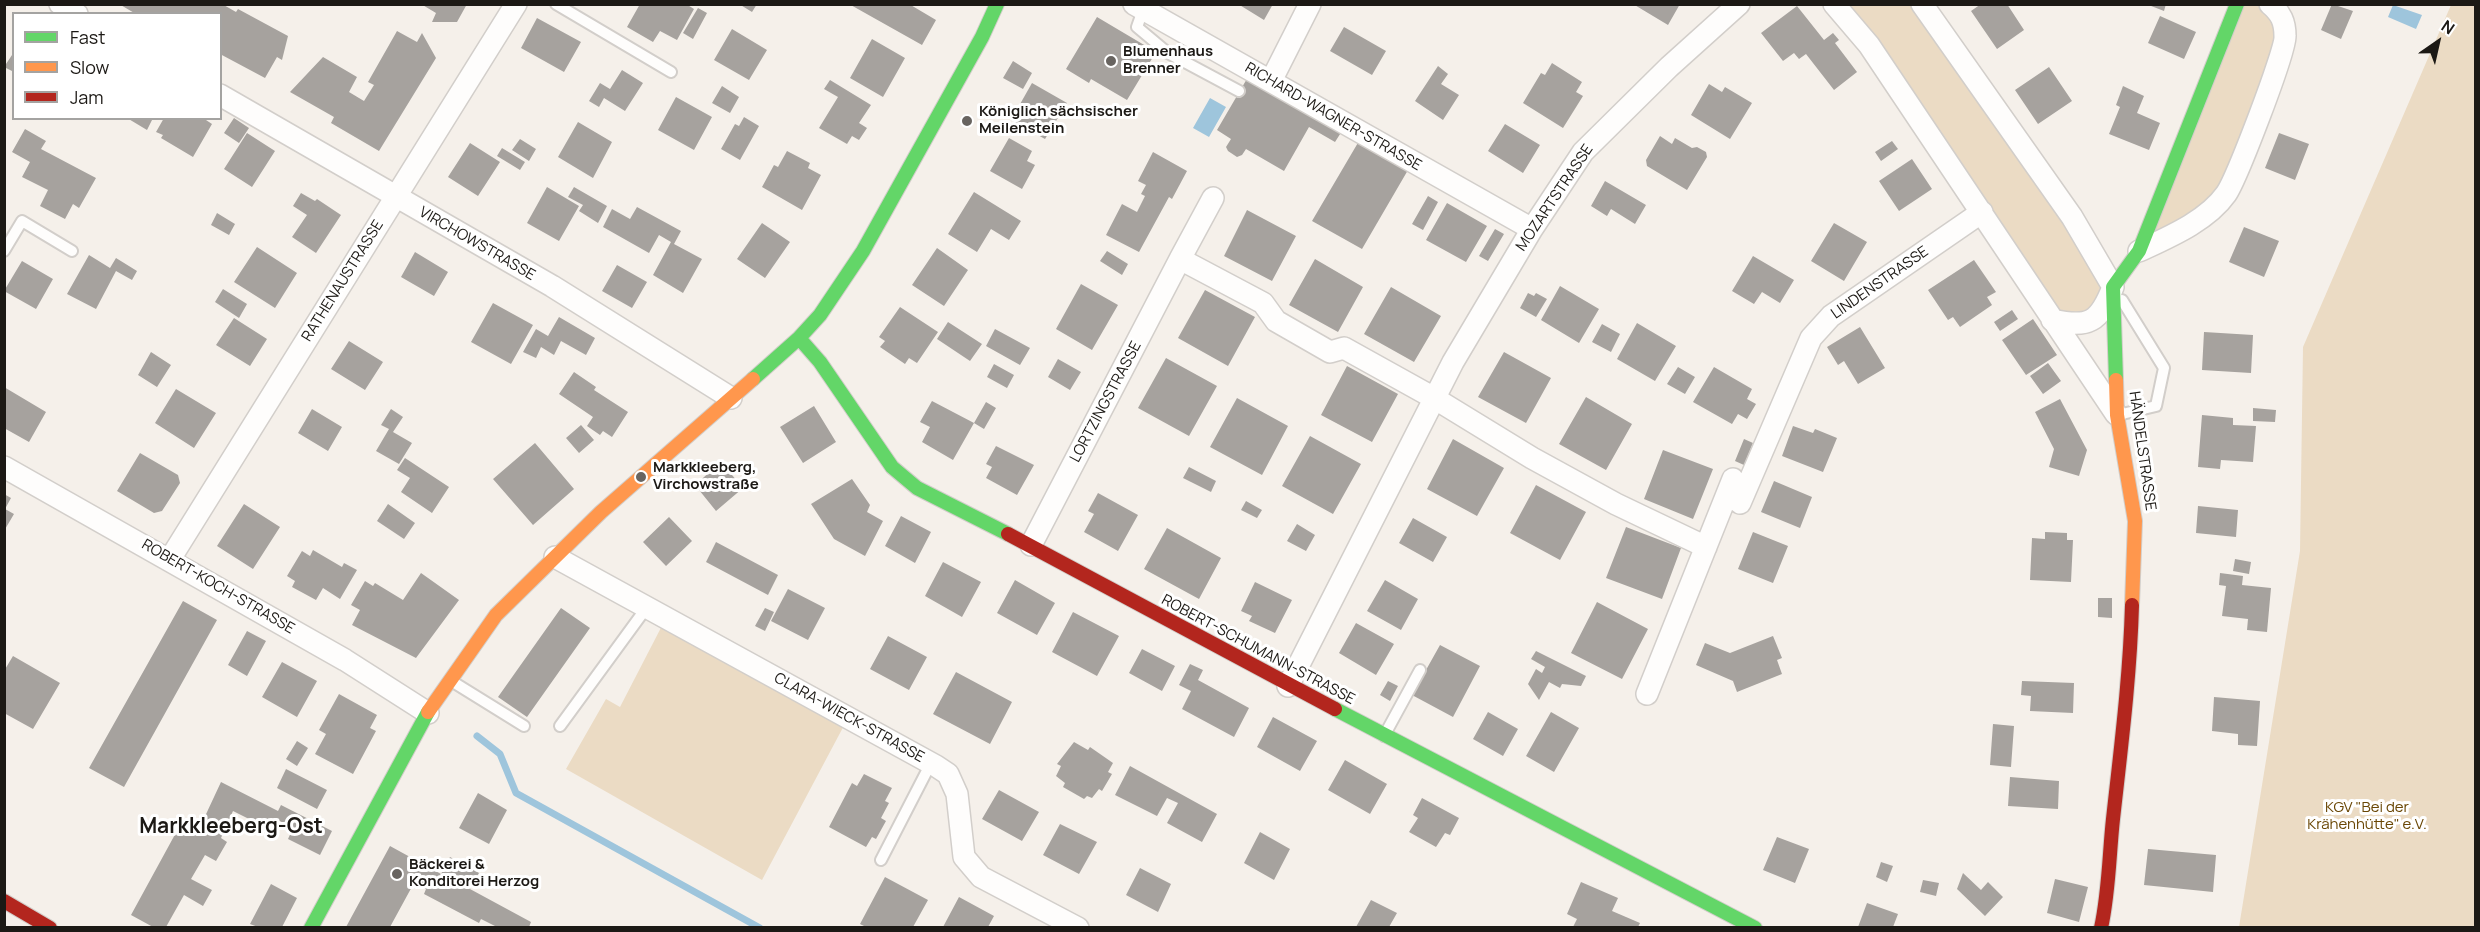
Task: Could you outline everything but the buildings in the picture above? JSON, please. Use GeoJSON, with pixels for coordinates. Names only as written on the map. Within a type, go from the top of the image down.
{"type":"FeatureCollection","features":[{"type":"Feature","properties":{"kind":"street"},"geometry":{"type":"LineString","coordinates":[[60,4],[74,12]]}},
{"type":"Feature","properties":{"kind":"street","name":"RATHENAUSTRASSE"},"geometry":{"type":"LineString","coordinates":[[170,559],[516,4]]}},
{"type":"Feature","properties":{"kind":"street"},"geometry":{"type":"LineString","coordinates":[[311,927],[428,713],[496,615],[601,512],[799,338],[820,315],[863,251],[977,47],[997,4]]}},
{"type":"Feature","properties":{"kind":"street"},"geometry":{"type":"LineString","coordinates":[[1271,81],[1310,4]]}},
{"type":"Feature","properties":{"kind":"street","name":"MOZARTSTRASSE"},"geometry":{"type":"LineString","coordinates":[[1288,686],[1434,398],[1532,229],[1583,152],[1669,67],[1739,4]]}},
{"type":"Feature","properties":{"kind":"street"},"geometry":{"type":"LineString","coordinates":[[1834,4],[1869,45],[2118,415]]}},
{"type":"Feature","properties":{"kind":"street"},"geometry":{"type":"LineString","coordinates":[[1922,4],[2072,217],[2113,287]]}},
{"type":"Feature","properties":{"kind":"street"},"geometry":{"type":"LineString","coordinates":[[2052,320],[2075,325],[2093,321],[2106,307],[2113,287],[2139,251],[2237,4]]}},
{"type":"Feature","properties":{"kind":"street"},"geometry":{"type":"LineString","coordinates":[[2139,251],[2207,213],[2227,193],[2269,89],[2285,38],[2282,17],[2270,4]]}},
{"type":"Feature","properties":{"kind":"street","name":"RICHARD-WAGNER-STRASSE"},"geometry":{"type":"LineString","coordinates":[[1139,7],[1532,229]]}},
{"type":"Feature","properties":{"kind":"street","name":"VIRCHOWSTRASSE"},"geometry":{"type":"LineString","coordinates":[[222,96],[552,286],[731,398]]}},
{"type":"Feature","properties":{"kind":"street","name":"LORTZINGSTRASSE"},"geometry":{"type":"LineString","coordinates":[[1031,545],[1213,198]]}},
{"type":"Feature","properties":{"kind":"street","name":"LINDENSTRASSE"},"geometry":{"type":"LineString","coordinates":[[1740,503],[1811,338],[1831,316],[1982,212]]}},
{"type":"Feature","properties":{"kind":"street"},"geometry":{"type":"LineString","coordinates":[[1180,259],[1263,303],[1276,321],[1330,352],[1344,348],[1434,398],[1541,463],[1616,504],[1706,547]]}},
{"type":"Feature","properties":{"kind":"street","name":"HÄNDELSTRASSE"},"geometry":{"type":"LineString","coordinates":[[2101,927],[2108,895],[2111,839],[2130,670],[2135,521],[2118,415],[2113,287]]}},
{"type":"Feature","properties":{"kind":"street","name":"ROBERT-SCHUMANN-STRASSE"},"geometry":{"type":"LineString","coordinates":[[799,338],[820,362],[892,467],[917,488],[1031,545],[1288,686],[1755,927]]}},
{"type":"Feature","properties":{"kind":"street","name":"ROBERT-KOCH-STRASSE"},"geometry":{"type":"LineString","coordinates":[[4,467],[387,684],[428,713]]}},
{"type":"Feature","properties":{"kind":"street"},"geometry":{"type":"LineString","coordinates":[[1647,694],[1733,479]]}},
{"type":"Feature","properties":{"kind":"street","name":"CLARA-WIECK-STRASSE"},"geometry":{"type":"LineString","coordinates":[[555,557],[948,774],[957,794],[964,857],[981,877],[1078,927]]}},
{"type":"Feature","properties":{"kind":"street"},"geometry":{"type":"LineString","coordinates":[[4,902],[50,927]]}},
{"type":"Feature","properties":{"kind":"lane"},"geometry":{"type":"LineString","coordinates":[[556,4],[671,72]]}},
{"type":"Feature","properties":{"kind":"lane"},"geometry":{"type":"LineString","coordinates":[[1139,7],[1137,27],[1168,53],[1239,91]]}},
{"type":"Feature","properties":{"kind":"lane"},"geometry":{"type":"LineString","coordinates":[[4,251],[22,221],[72,251]]}},
{"type":"Feature","properties":{"kind":"lane"},"geometry":{"type":"LineString","coordinates":[[2113,287],[2164,368],[2156,406],[2118,415]]}},
{"type":"Feature","properties":{"kind":"lane"},"geometry":{"type":"LineString","coordinates":[[560,726],[647,607]]}},
{"type":"Feature","properties":{"kind":"lane"},"geometry":{"type":"LineString","coordinates":[[1384,736],[1420,670]]}},
{"type":"Feature","properties":{"kind":"lane"},"geometry":{"type":"LineString","coordinates":[[451,680],[524,726]]}},
{"type":"Feature","properties":{"kind":"lane"},"geometry":{"type":"LineString","coordinates":[[880,860],[931,763]]}},
{"type":"Feature","properties":{"kind":"green space"},"geometry":{"type":"Polygon","coordinates":[[[1834,5],[1922,5],[2113,287],[2106,307],[2052,320],[1834,5]]]}},
{"type":"Feature","properties":{"kind":"green space"},"geometry":{"type":"Polygon","coordinates":[[[2237,5],[2270,5],[2282,17],[2227,193],[2139,251],[2237,5]]]}},
{"type":"Feature","properties":{"kind":"green space","name":"KGV \"Bei der Krähenhütte\" e.V."},"geometry":{"type":"Polygon","coordinates":[[[2451,5],[2476,5],[2475,927],[2239,927],[2300,551],[2303,347],[2451,5]]]}},
{"type":"Feature","properties":{"kind":"green space"},"geometry":{"type":"Polygon","coordinates":[[[666,618],[848,718],[762,880],[566,769],[606,699],[620,707],[666,618]]]}},
{"type":"Feature","properties":{"kind":"water"},"geometry":{"type":"Polygon","coordinates":[[[2393,5],[2422,15],[2416,29],[2388,17],[2393,5]]]}},
{"type":"Feature","properties":{"kind":"water"},"geometry":{"type":"Polygon","coordinates":[[[1210,98],[1226,107],[1209,137],[1193,128],[1210,98]]]}},
{"type":"Feature","properties":{"kind":"waterway"},"geometry":{"type":"LineString","coordinates":[[477,736],[500,754],[516,793],[760,928]]}},
{"type":"Feature","properties":{"kind":"traffic: fast"},"geometry":{"type":"LineString","coordinates":[[753,379],[799,338],[820,315],[863,251],[982,37],[997,4]]}},
{"type":"Feature","properties":{"kind":"traffic: fast"},"geometry":{"type":"LineString","coordinates":[[2116,380],[2113,287],[2139,251],[2237,4]]}},
{"type":"Feature","properties":{"kind":"traffic: fast"},"geometry":{"type":"LineString","coordinates":[[799,338],[820,362],[892,467],[917,488],[1008,534]]}},
{"type":"Feature","properties":{"kind":"traffic: fast"},"geometry":{"type":"LineString","coordinates":[[1335,709],[1755,928]]}},
{"type":"Feature","properties":{"kind":"traffic: fast"},"geometry":{"type":"LineString","coordinates":[[311,928],[428,712]]}},
{"type":"Feature","properties":{"kind":"traffic: slow"},"geometry":{"type":"LineString","coordinates":[[428,712],[496,615],[601,512],[753,379]]}},
{"type":"Feature","properties":{"kind":"traffic: slow"},"geometry":{"type":"LineString","coordinates":[[2116,380],[2117,415],[2135,521],[2132,605]]}},
{"type":"Feature","properties":{"kind":"traffic: jam"},"geometry":{"type":"LineString","coordinates":[[1008,534],[1335,709]]}},
{"type":"Feature","properties":{"kind":"traffic: jam"},"geometry":{"type":"LineString","coordinates":[[2101,928],[2125,712],[2132,605]]}},
{"type":"Feature","properties":{"kind":"traffic: jam"},"geometry":{"type":"LineString","coordinates":[[4,901],[50,928]]}},
{"type":"Feature","properties":{"kind":"place","name":"Blumenhaus Brenner"},"geometry":{"type":"Point","coordinates":[1111,61]}},
{"type":"Feature","properties":{"kind":"place","name":"Königlich sächsischer Meilenstein"},"geometry":{"type":"Point","coordinates":[967,121]}},
{"type":"Feature","properties":{"kind":"place","name":"Markkleeberg, Virchowstraße"},"geometry":{"type":"Point","coordinates":[641,477]}},
{"type":"Feature","properties":{"kind":"place","name":"Bäckerei & Konditorei Herzog"},"geometry":{"type":"Point","coordinates":[397,874]}},
{"type":"Feature","properties":{"kind":"district","name":"Markkleeberg-Ost"},"geometry":{"type":"Point","coordinates":[231,827]}}]}
